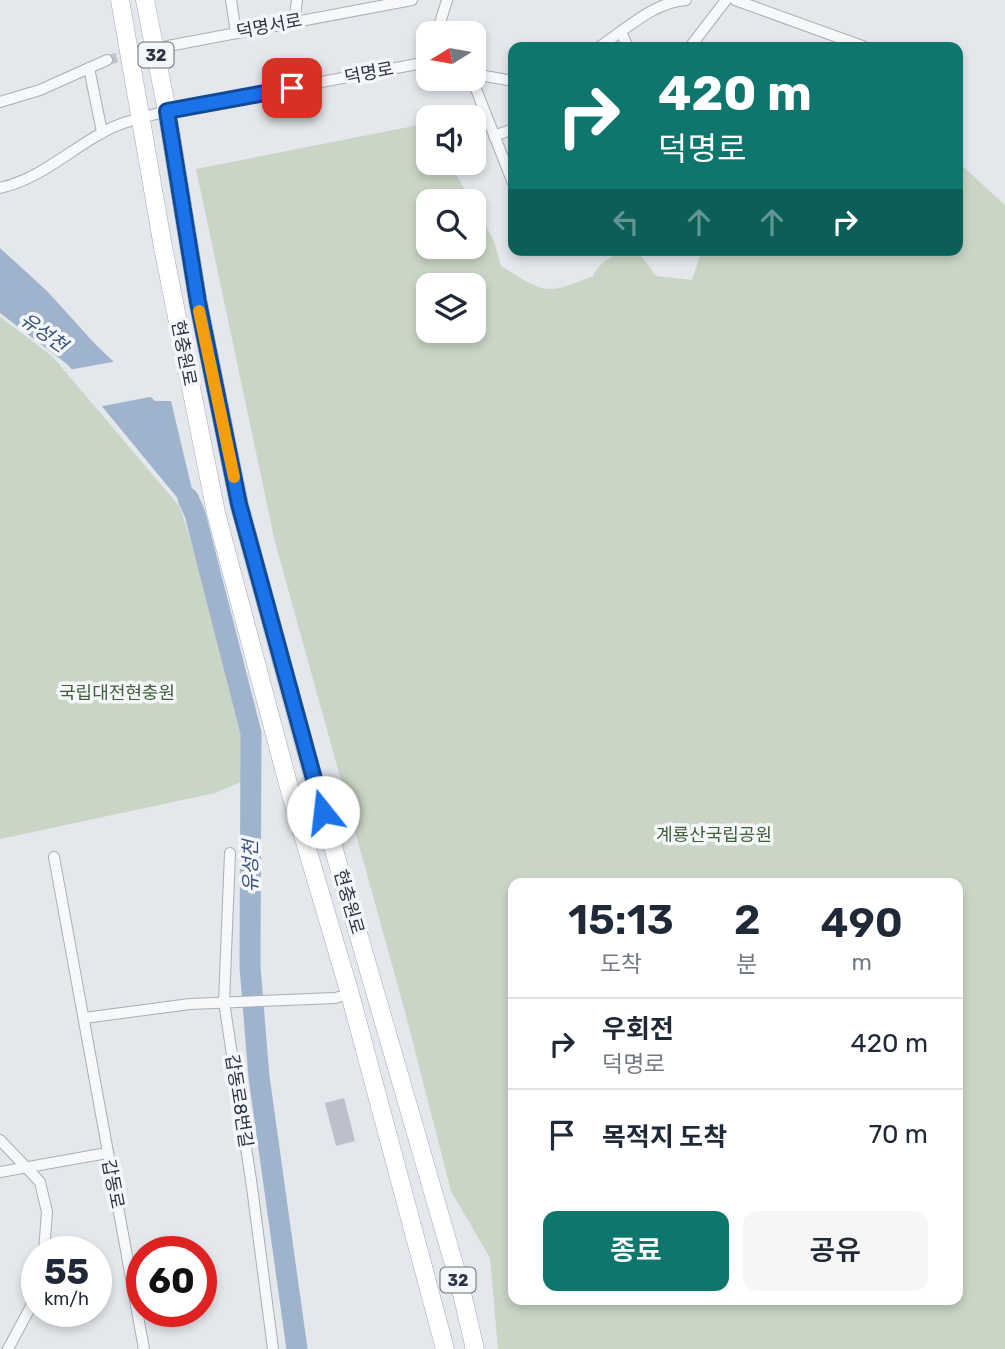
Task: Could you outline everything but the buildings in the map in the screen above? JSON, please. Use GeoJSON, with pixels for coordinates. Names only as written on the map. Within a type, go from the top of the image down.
{"type":"FeatureCollection","features":[{"type":"Feature","properties":{"kind":"main road","name":"현충원로"},"geometry":{"type":"LineString","coordinates":[[120,0],[163,247],[216,513],[290,790],[350,994],[445,1349]]}},
{"type":"Feature","properties":{"kind":"main road","name":"현충원로"},"geometry":{"type":"LineString","coordinates":[[145,0],[167,111],[198,302],[239,504],[316,788],[460,1286],[475,1349]]}},
{"type":"Feature","properties":{"kind":"street"},"geometry":{"type":"LineString","coordinates":[[231,0],[236,33]]}},
{"type":"Feature","properties":{"kind":"street"},"geometry":{"type":"LineString","coordinates":[[294,22],[297,0]]}},
{"type":"Feature","properties":{"kind":"street","name":"덕명서로"},"geometry":{"type":"LineString","coordinates":[[167,46],[412,0]]}},
{"type":"Feature","properties":{"kind":"street"},"geometry":{"type":"LineString","coordinates":[[441,21],[447,0]]}},
{"type":"Feature","properties":{"kind":"street"},"geometry":{"type":"LineString","coordinates":[[606,42],[641,17],[673,1],[686,0]]}},
{"type":"Feature","properties":{"kind":"street"},"geometry":{"type":"LineString","coordinates":[[694,42],[726,0]]}},
{"type":"Feature","properties":{"kind":"street"},"geometry":{"type":"LineString","coordinates":[[735,0],[851,42]]}},
{"type":"Feature","properties":{"kind":"street"},"geometry":{"type":"LineString","coordinates":[[621,32],[626,42]]}},
{"type":"Feature","properties":{"kind":"street"},"geometry":{"type":"LineString","coordinates":[[0,102],[40,90],[107,60]]}},
{"type":"Feature","properties":{"kind":"street","name":"덕명로"},"geometry":{"type":"LineString","coordinates":[[0,188],[55,165],[102,132],[142,118],[416,63]]}},
{"type":"Feature","properties":{"kind":"street"},"geometry":{"type":"LineString","coordinates":[[89,68],[102,132]]}},
{"type":"Feature","properties":{"kind":"street"},"geometry":{"type":"LineString","coordinates":[[486,76],[508,80]]}},
{"type":"Feature","properties":{"kind":"street"},"geometry":{"type":"LineString","coordinates":[[477,91],[508,171]]}},
{"type":"Feature","properties":{"kind":"street"},"geometry":{"type":"LineString","coordinates":[[494,136],[508,131]]}},
{"type":"Feature","properties":{"kind":"street","name":"갑동로8번길"},"geometry":{"type":"LineString","coordinates":[[230,853],[227,1002],[273,1349]]}},
{"type":"Feature","properties":{"kind":"street","name":"갑동로"},"geometry":{"type":"LineString","coordinates":[[54,857],[144,1349]]}},
{"type":"Feature","properties":{"kind":"street"},"geometry":{"type":"LineString","coordinates":[[83,1018],[190,1004],[335,998],[350,994]]}},
{"type":"Feature","properties":{"kind":"street"},"geometry":{"type":"LineString","coordinates":[[0,1140],[40,1182],[47,1212],[45,1236]]}},
{"type":"Feature","properties":{"kind":"street"},"geometry":{"type":"LineString","coordinates":[[0,1172],[107,1153]]}},
{"type":"Feature","properties":{"kind":"street"},"geometry":{"type":"LineString","coordinates":[[8,1349],[21,1325]]}},
{"type":"Feature","properties":{"kind":"green space","name":"계룡산국립공원"},"geometry":{"type":"Polygon","coordinates":[[[416,126],[416,175],[456,175],[465,189],[416,189],[416,259],[486,259],[486,226],[494,241],[501,266],[536,286],[554,289],[593,276],[605,261],[614,256],[641,256],[656,276],[692,280],[700,256],[963,256],[963,166],[1005,205],[1005,1349],[498,1349],[490,1258],[451,1191],[404,1008],[275,542],[196,169],[416,126]]]}},
{"type":"Feature","properties":{"kind":"green space","name":"국립대전현충원"},"geometry":{"type":"Polygon","coordinates":[[[0,317],[52,356],[180,507],[235,681],[248,779],[215,793],[0,839],[0,317]]]}},
{"type":"Feature","properties":{"kind":"water"},"geometry":{"type":"Polygon","coordinates":[[[0,248],[47,291],[96,345],[155,401],[171,401],[200,523],[191,524],[184,506],[68,365],[0,313],[0,248]]]}},
{"type":"Feature","properties":{"kind":"pier"},"geometry":{"type":"Polygon","coordinates":[[[118,361],[155,396],[98,407],[68,370],[118,361]]]}},
{"type":"Feature","properties":{"kind":"waterway","name":"유성천"},"geometry":{"type":"LineString","coordinates":[[188,498],[195,514],[251,733],[250,967],[259,1077],[297,1349]]}},
{"type":"Feature","properties":{"kind":"tunnel"},"geometry":{"type":"LineString","coordinates":[[107,60],[159,48]]}},
{"type":"Feature","properties":{"kind":"slow traffic"},"geometry":{"type":"LineString","coordinates":[[199,311],[234,477]]}},
{"type":"Feature","properties":{"kind":"route"},"geometry":{"type":"LineString","coordinates":[[292,88],[167,111],[198,302],[239,504],[323,812]]}}]}
